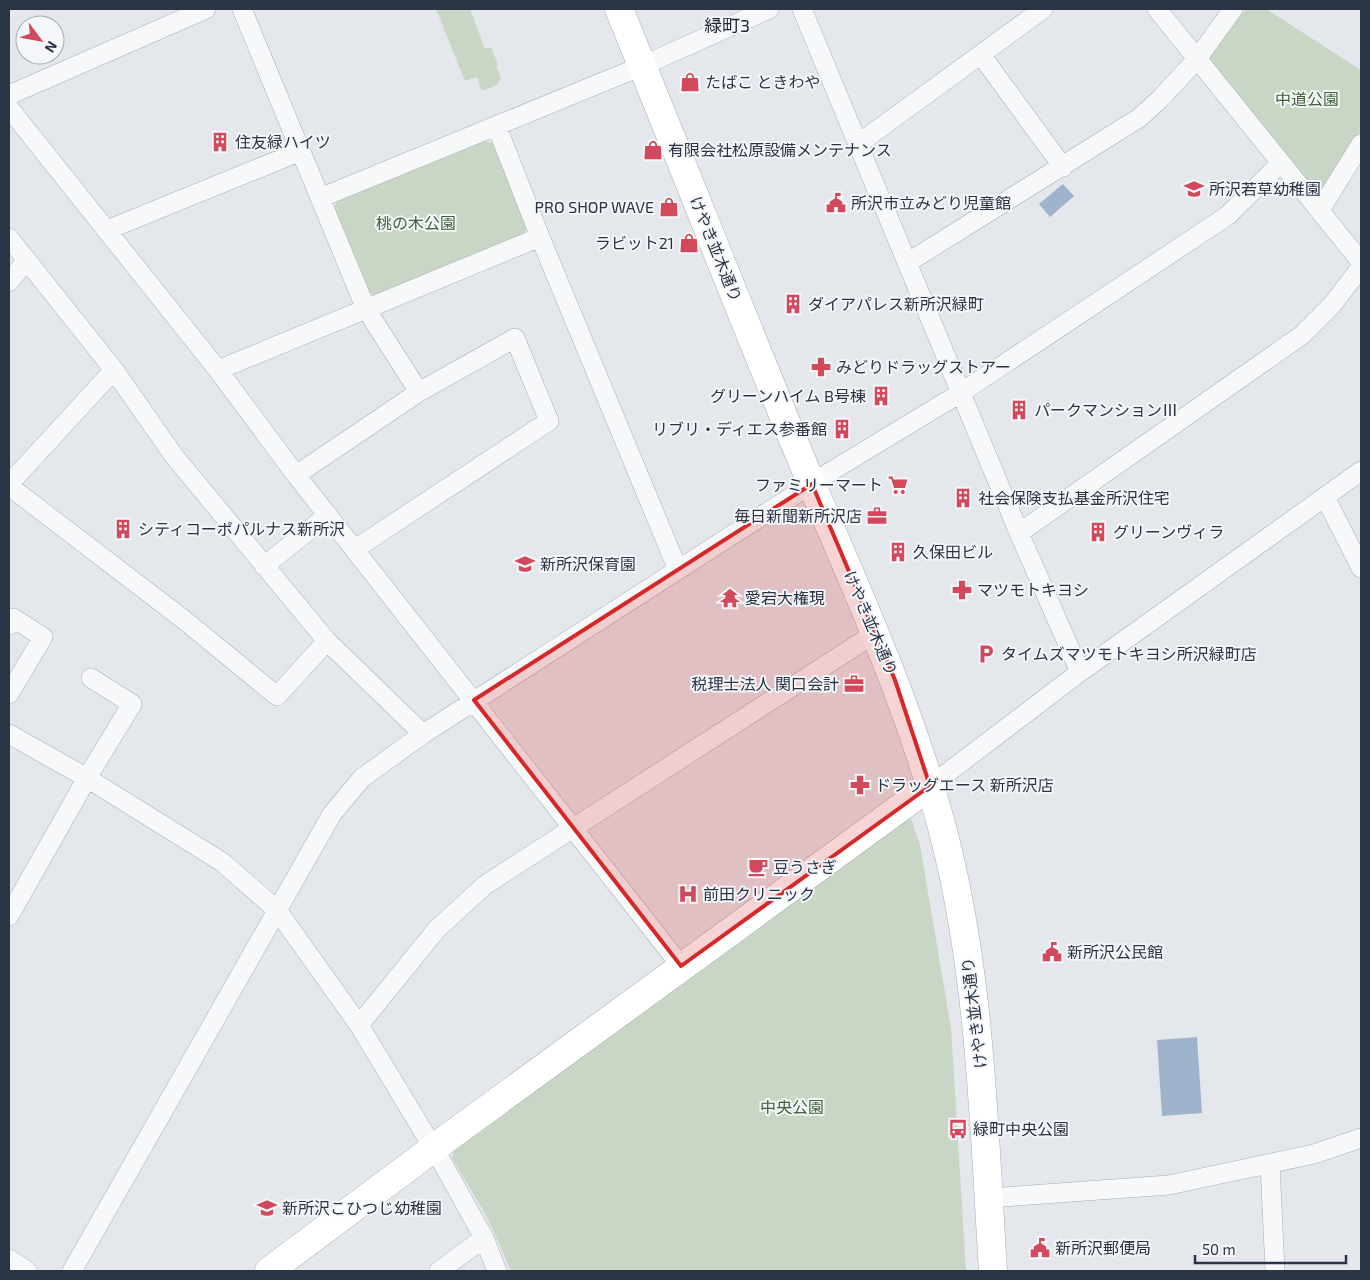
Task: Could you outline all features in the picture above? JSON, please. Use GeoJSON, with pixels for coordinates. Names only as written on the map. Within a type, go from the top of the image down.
{"type":"FeatureCollection","features":[{"type":"Feature","properties":{"kind":"street"},"geometry":{"type":"LineString","coordinates":[[9,95],[206,9]]}},
{"type":"Feature","properties":{"kind":"street"},"geometry":{"type":"LineString","coordinates":[[242,9],[366,309],[419,392]]}},
{"type":"Feature","properties":{"kind":"street","name":"けやき並木通り"},"geometry":{"type":"LineString","coordinates":[[619,9],[900,695],[930,786],[948,849],[971,978],[980,1056],[993,1271]]}},
{"type":"Feature","properties":{"kind":"street"},"geometry":{"type":"LineString","coordinates":[[320,198],[642,66],[770,9]]}},
{"type":"Feature","properties":{"kind":"street"},"geometry":{"type":"LineString","coordinates":[[802,9],[1019,533],[1080,672]]}},
{"type":"Feature","properties":{"kind":"street"},"geometry":{"type":"LineString","coordinates":[[858,144],[1043,9]]}},
{"type":"Feature","properties":{"kind":"street"},"geometry":{"type":"LineString","coordinates":[[1156,9],[1361,262]]}},
{"type":"Feature","properties":{"kind":"street"},"geometry":{"type":"LineString","coordinates":[[907,263],[1139,118],[1160,100],[1197,59],[1233,9]]}},
{"type":"Feature","properties":{"kind":"street"},"geometry":{"type":"LineString","coordinates":[[981,55],[1063,167]]}},
{"type":"Feature","properties":{"kind":"street"},"geometry":{"type":"LineString","coordinates":[[9,108],[218,370],[296,475],[681,966]]}},
{"type":"Feature","properties":{"kind":"street"},"geometry":{"type":"LineString","coordinates":[[496,127],[678,570]]}},
{"type":"Feature","properties":{"kind":"street"},"geometry":{"type":"LineString","coordinates":[[1320,210],[1361,144]]}},
{"type":"Feature","properties":{"kind":"street"},"geometry":{"type":"LineString","coordinates":[[106,230],[301,151]]}},
{"type":"Feature","properties":{"kind":"street"},"geometry":{"type":"LineString","coordinates":[[72,1271],[332,814],[344,797],[362,778],[474,700],[812,484],[962,392],[1227,216],[1281,163]]}},
{"type":"Feature","properties":{"kind":"street"},"geometry":{"type":"LineString","coordinates":[[218,370],[540,237]]}},
{"type":"Feature","properties":{"kind":"street"},"geometry":{"type":"LineString","coordinates":[[9,238],[114,370],[174,456],[264,566],[327,641],[423,734]]}},
{"type":"Feature","properties":{"kind":"street"},"geometry":{"type":"LineString","coordinates":[[9,282],[27,260]]}},
{"type":"Feature","properties":{"kind":"street"},"geometry":{"type":"LineString","coordinates":[[1019,533],[1302,335],[1332,305],[1361,267]]}},
{"type":"Feature","properties":{"kind":"street"},"geometry":{"type":"LineString","coordinates":[[296,475],[419,392],[515,338],[549,421],[355,549]]}},
{"type":"Feature","properties":{"kind":"street"},"geometry":{"type":"LineString","coordinates":[[114,370],[9,485],[183,619],[277,696],[327,641]]}},
{"type":"Feature","properties":{"kind":"street"},"geometry":{"type":"LineString","coordinates":[[269,1271],[681,966],[930,786],[1080,672],[1361,471]]}},
{"type":"Feature","properties":{"kind":"street"},"geometry":{"type":"LineString","coordinates":[[1325,497],[1361,568]]}},
{"type":"Feature","properties":{"kind":"street"},"geometry":{"type":"LineString","coordinates":[[264,566],[328,515]]}},
{"type":"Feature","properties":{"kind":"street"},"geometry":{"type":"LineString","coordinates":[[9,624],[13,618],[43,637],[9,694]]}},
{"type":"Feature","properties":{"kind":"street"},"geometry":{"type":"LineString","coordinates":[[359,1025],[437,929],[485,885],[874,634]]}},
{"type":"Feature","properties":{"kind":"street"},"geometry":{"type":"LineString","coordinates":[[9,916],[87,778],[132,704],[91,678]]}},
{"type":"Feature","properties":{"kind":"street"},"geometry":{"type":"LineString","coordinates":[[9,734],[87,778],[222,862],[277,910],[359,1025],[484,1238],[497,1271]]}},
{"type":"Feature","properties":{"kind":"street"},"geometry":{"type":"LineString","coordinates":[[988,1198],[1169,1185],[1314,1154],[1361,1138]]}},
{"type":"Feature","properties":{"kind":"street"},"geometry":{"type":"LineString","coordinates":[[1270,1164],[1275,1271]]}},
{"type":"Feature","properties":{"kind":"street"},"geometry":{"type":"LineString","coordinates":[[439,1271],[484,1238]]}},
{"type":"Feature","properties":{"kind":"street"},"geometry":{"type":"LineString","coordinates":[[9,1259],[27,1271]]}},
{"type":"Feature","properties":{"kind":"highlighted area"},"geometry":{"type":"Polygon","coordinates":[[[812,484],[895,680],[930,786],[681,966],[474,700],[812,484]]]}},
{"type":"Feature","properties":{"kind":"green space"},"geometry":{"type":"Polygon","coordinates":[[[436,9],[470,9],[485,49],[491,47],[498,65],[496,66],[501,78],[497,85],[482,91],[477,77],[465,81],[436,9]]]}},
{"type":"Feature","properties":{"kind":"green space","name":"中道公園"},"geometry":{"type":"Polygon","coordinates":[[[1246,9],[1266,9],[1361,70],[1361,130],[1324,189],[1314,191],[1211,64],[1209,55],[1246,9]]]}},
{"type":"Feature","properties":{"kind":"green space","name":"桃の木公園"},"geometry":{"type":"Polygon","coordinates":[[[484,141],[493,143],[527,226],[524,234],[375,296],[369,292],[334,207],[338,201],[484,141]]]}},
{"type":"Feature","properties":{"kind":"green space","name":"中央公園"},"geometry":{"type":"Polygon","coordinates":[[[910,816],[920,845],[951,1028],[966,1271],[511,1271],[487,1217],[452,1158],[455,1147],[910,816]]]}},
{"type":"Feature","properties":{"kind":"water"},"geometry":{"type":"Polygon","coordinates":[[[1063,184],[1074,196],[1050,217],[1039,204],[1063,184]]]}},
{"type":"Feature","properties":{"kind":"water"},"geometry":{"type":"Polygon","coordinates":[[[1197,1037],[1202,1113],[1162,1116],[1157,1040],[1197,1037]]]}},
{"type":"Feature","properties":{"kind":"place","name":"たばこ ときわや"},"geometry":{"type":"Point","coordinates":[690,82]}},
{"type":"Feature","properties":{"kind":"place","name":"住友緑ハイツ"},"geometry":{"type":"Point","coordinates":[220,142]}},
{"type":"Feature","properties":{"kind":"place","name":"有限会社松原設備メンテナンス"},"geometry":{"type":"Point","coordinates":[653,150]}},
{"type":"Feature","properties":{"kind":"place","name":"所沢若草幼稚園"},"geometry":{"type":"Point","coordinates":[1194,189]}},
{"type":"Feature","properties":{"kind":"place","name":"所沢市立みどり児童館"},"geometry":{"type":"Point","coordinates":[836,203]}},
{"type":"Feature","properties":{"kind":"place","name":"PRO SHOP WAVE"},"geometry":{"type":"Point","coordinates":[669,207]}},
{"type":"Feature","properties":{"kind":"place","name":"ラビット21"},"geometry":{"type":"Point","coordinates":[689,243]}},
{"type":"Feature","properties":{"kind":"place","name":"ダイアパレス新所沢緑町"},"geometry":{"type":"Point","coordinates":[793,304]}},
{"type":"Feature","properties":{"kind":"place","name":"みどりドラッグストアー"},"geometry":{"type":"Point","coordinates":[821,367]}},
{"type":"Feature","properties":{"kind":"place","name":"グリーンハイム B号棟"},"geometry":{"type":"Point","coordinates":[881,396]}},
{"type":"Feature","properties":{"kind":"place","name":"パークマンションⅢ"},"geometry":{"type":"Point","coordinates":[1019,410]}},
{"type":"Feature","properties":{"kind":"place","name":"リブリ・ディエス参番館"},"geometry":{"type":"Point","coordinates":[842,429]}},
{"type":"Feature","properties":{"kind":"place","name":"ファミリーマート"},"geometry":{"type":"Point","coordinates":[898,485]}},
{"type":"Feature","properties":{"kind":"place","name":"社会保険支払基金所沢住宅"},"geometry":{"type":"Point","coordinates":[963,498]}},
{"type":"Feature","properties":{"kind":"place","name":"毎日新聞新所沢店"},"geometry":{"type":"Point","coordinates":[877,516]}},
{"type":"Feature","properties":{"kind":"place","name":"シティコーポパルナス新所沢"},"geometry":{"type":"Point","coordinates":[123,529]}},
{"type":"Feature","properties":{"kind":"place","name":"グリーンヴィラ"},"geometry":{"type":"Point","coordinates":[1098,532]}},
{"type":"Feature","properties":{"kind":"place","name":"久保田ビル"},"geometry":{"type":"Point","coordinates":[898,552]}},
{"type":"Feature","properties":{"kind":"place","name":"新所沢保育園"},"geometry":{"type":"Point","coordinates":[525,564]}},
{"type":"Feature","properties":{"kind":"place","name":"マツモトキヨシ"},"geometry":{"type":"Point","coordinates":[962,590]}},
{"type":"Feature","properties":{"kind":"place","name":"愛宕大権現"},"geometry":{"type":"Point","coordinates":[730,598]}},
{"type":"Feature","properties":{"kind":"place","name":"タイムズマツモトキヨシ所沢緑町店"},"geometry":{"type":"Point","coordinates":[986,654]}},
{"type":"Feature","properties":{"kind":"place","name":"税理士法人 関口会計"},"geometry":{"type":"Point","coordinates":[854,684]}},
{"type":"Feature","properties":{"kind":"place","name":"ドラッグエース 新所沢店"},"geometry":{"type":"Point","coordinates":[860,785]}},
{"type":"Feature","properties":{"kind":"place","name":"豆うさぎ"},"geometry":{"type":"Point","coordinates":[758,867]}},
{"type":"Feature","properties":{"kind":"place","name":"前田クリニック"},"geometry":{"type":"Point","coordinates":[688,894]}},
{"type":"Feature","properties":{"kind":"place","name":"新所沢公民館"},"geometry":{"type":"Point","coordinates":[1052,952]}},
{"type":"Feature","properties":{"kind":"place","name":"緑町中央公園"},"geometry":{"type":"Point","coordinates":[958,1129]}},
{"type":"Feature","properties":{"kind":"place","name":"新所沢こひつじ幼稚園"},"geometry":{"type":"Point","coordinates":[267,1208]}},
{"type":"Feature","properties":{"kind":"place","name":"新所沢郵便局"},"geometry":{"type":"Point","coordinates":[1040,1248]}},
{"type":"Feature","properties":{"kind":"district","name":"緑町3"},"geometry":{"type":"Point","coordinates":[727,26]}}]}
